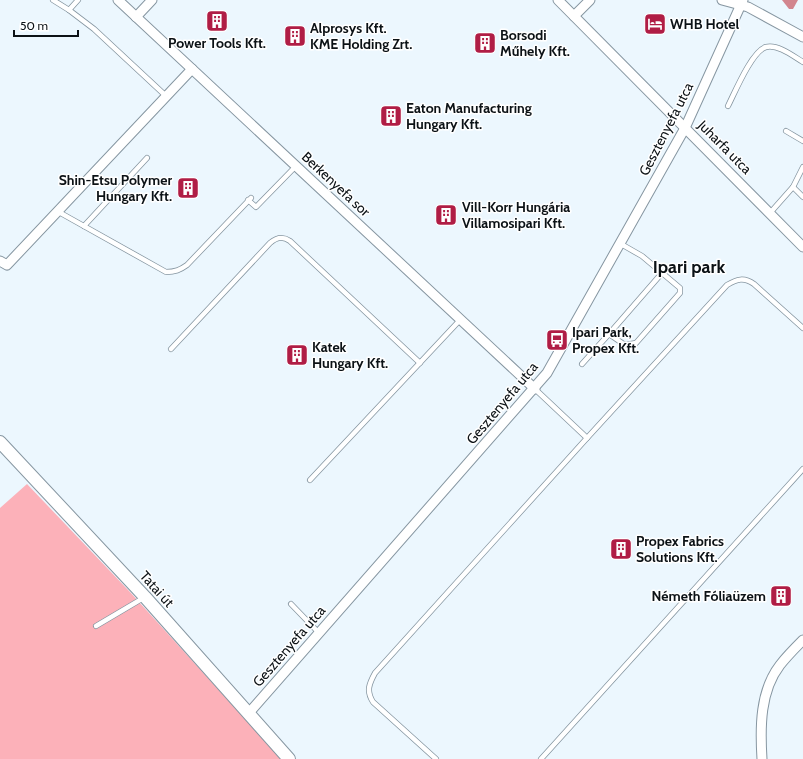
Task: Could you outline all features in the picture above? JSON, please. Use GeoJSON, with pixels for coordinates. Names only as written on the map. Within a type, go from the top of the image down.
{"type":"FeatureCollection","features":[{"type":"Feature","properties":{"kind":"street","name":"Berkenyefa sor"},"geometry":{"type":"LineString","coordinates":[[118,0],[535,389]]}},
{"type":"Feature","properties":{"kind":"street"},"geometry":{"type":"LineString","coordinates":[[136,17],[152,0]]}},
{"type":"Feature","properties":{"kind":"street","name":"Juharfa utca"},"geometry":{"type":"LineString","coordinates":[[558,0],[803,247]]}},
{"type":"Feature","properties":{"kind":"street"},"geometry":{"type":"LineString","coordinates":[[574,16],[590,0]]}},
{"type":"Feature","properties":{"kind":"street"},"geometry":{"type":"LineString","coordinates":[[722,0],[742,3],[803,37]]}},
{"type":"Feature","properties":{"kind":"street","name":"Gesztenyefa utca"},"geometry":{"type":"LineString","coordinates":[[248,714],[535,389],[559,353],[685,128],[742,3]]}},
{"type":"Feature","properties":{"kind":"street"},"geometry":{"type":"LineString","coordinates":[[0,261],[7,265],[192,69]]}},
{"type":"Feature","properties":{"kind":"street","name":"Tatai út"},"geometry":{"type":"LineString","coordinates":[[0,442],[145,597],[289,759]]}},
{"type":"Feature","properties":{"kind":"street"},"geometry":{"type":"LineString","coordinates":[[762,759],[761,734],[763,709],[770,683],[780,665],[803,640]]}},
{"type":"Feature","properties":{"kind":"lane"},"geometry":{"type":"LineString","coordinates":[[53,0],[94,29],[166,96]]}},
{"type":"Feature","properties":{"kind":"lane"},"geometry":{"type":"LineString","coordinates":[[69,10],[78,0]]}},
{"type":"Feature","properties":{"kind":"lane"},"geometry":{"type":"LineString","coordinates":[[728,106],[757,52],[767,47],[780,49],[803,62]]}},
{"type":"Feature","properties":{"kind":"lane"},"geometry":{"type":"LineString","coordinates":[[786,131],[803,141]]}},
{"type":"Feature","properties":{"kind":"lane"},"geometry":{"type":"LineString","coordinates":[[84,226],[147,158]]}},
{"type":"Feature","properties":{"kind":"lane"},"geometry":{"type":"LineString","coordinates":[[57,211],[166,272],[176,271],[187,265],[249,199],[256,207],[296,166]]}},
{"type":"Feature","properties":{"kind":"lane"},"geometry":{"type":"LineString","coordinates":[[770,213],[793,187],[803,167]]}},
{"type":"Feature","properties":{"kind":"lane"},"geometry":{"type":"LineString","coordinates":[[793,187],[803,197]]}},
{"type":"Feature","properties":{"kind":"lane"},"geometry":{"type":"LineString","coordinates":[[171,349],[270,242],[274,239],[283,237],[290,241],[420,363]]}},
{"type":"Feature","properties":{"kind":"lane"},"geometry":{"type":"LineString","coordinates":[[609,334],[625,345],[633,345],[680,293],[678,285],[642,256],[621,244]]}},
{"type":"Feature","properties":{"kind":"lane"},"geometry":{"type":"LineString","coordinates":[[582,364],[662,273]]}},
{"type":"Feature","properties":{"kind":"lane"},"geometry":{"type":"LineString","coordinates":[[436,759],[393,722],[373,702],[368,694],[369,684],[375,672],[727,285],[735,280],[748,280],[803,328]]}},
{"type":"Feature","properties":{"kind":"lane"},"geometry":{"type":"LineString","coordinates":[[310,480],[460,320]]}},
{"type":"Feature","properties":{"kind":"lane"},"geometry":{"type":"LineString","coordinates":[[535,389],[587,438]]}},
{"type":"Feature","properties":{"kind":"lane"},"geometry":{"type":"LineString","coordinates":[[541,759],[803,469]]}},
{"type":"Feature","properties":{"kind":"lane"},"geometry":{"type":"LineString","coordinates":[[96,626],[145,597]]}},
{"type":"Feature","properties":{"kind":"lane"},"geometry":{"type":"LineString","coordinates":[[291,604],[319,633]]}},
{"type":"Feature","properties":{"kind":"shaded area"},"geometry":{"type":"Polygon","coordinates":[[[782,0],[798,0],[793,9],[789,9],[782,0]]]}},
{"type":"Feature","properties":{"kind":"shaded area"},"geometry":{"type":"Polygon","coordinates":[[[27,484],[130,592],[245,719],[256,728],[286,759],[0,759],[0,508],[27,484]]]}},
{"type":"Feature","properties":{"kind":"place","name":"Power Tools Kft."},"geometry":{"type":"Point","coordinates":[217,21]}},
{"type":"Feature","properties":{"kind":"place","name":"WHB Hotel"},"geometry":{"type":"Point","coordinates":[655,24]}},
{"type":"Feature","properties":{"kind":"place","name":"Alprosys Kft. KME Holding Zrt."},"geometry":{"type":"Point","coordinates":[295,36]}},
{"type":"Feature","properties":{"kind":"place","name":"Borsodi Műhely Kft."},"geometry":{"type":"Point","coordinates":[485,43]}},
{"type":"Feature","properties":{"kind":"place","name":"Eaton Manufacturing Hungary Kft."},"geometry":{"type":"Point","coordinates":[391,116]}},
{"type":"Feature","properties":{"kind":"place","name":"Shin-Etsu Polymer Hungary Kft."},"geometry":{"type":"Point","coordinates":[188,188]}},
{"type":"Feature","properties":{"kind":"place","name":"Vill-Korr Hungária Villamosipari Kft."},"geometry":{"type":"Point","coordinates":[446,215]}},
{"type":"Feature","properties":{"kind":"place","name":"Ipari Park, Propex Kft."},"geometry":{"type":"Point","coordinates":[557,340]}},
{"type":"Feature","properties":{"kind":"place","name":"Katek Hungary Kft."},"geometry":{"type":"Point","coordinates":[297,355]}},
{"type":"Feature","properties":{"kind":"place","name":"Propex Fabrics Solutions Kft."},"geometry":{"type":"Point","coordinates":[621,549]}},
{"type":"Feature","properties":{"kind":"place","name":"Németh Fóliaüzem"},"geometry":{"type":"Point","coordinates":[781,596]}},
{"type":"Feature","properties":{"kind":"district","name":"Ipari park"},"geometry":{"type":"Point","coordinates":[689,267]}}]}
